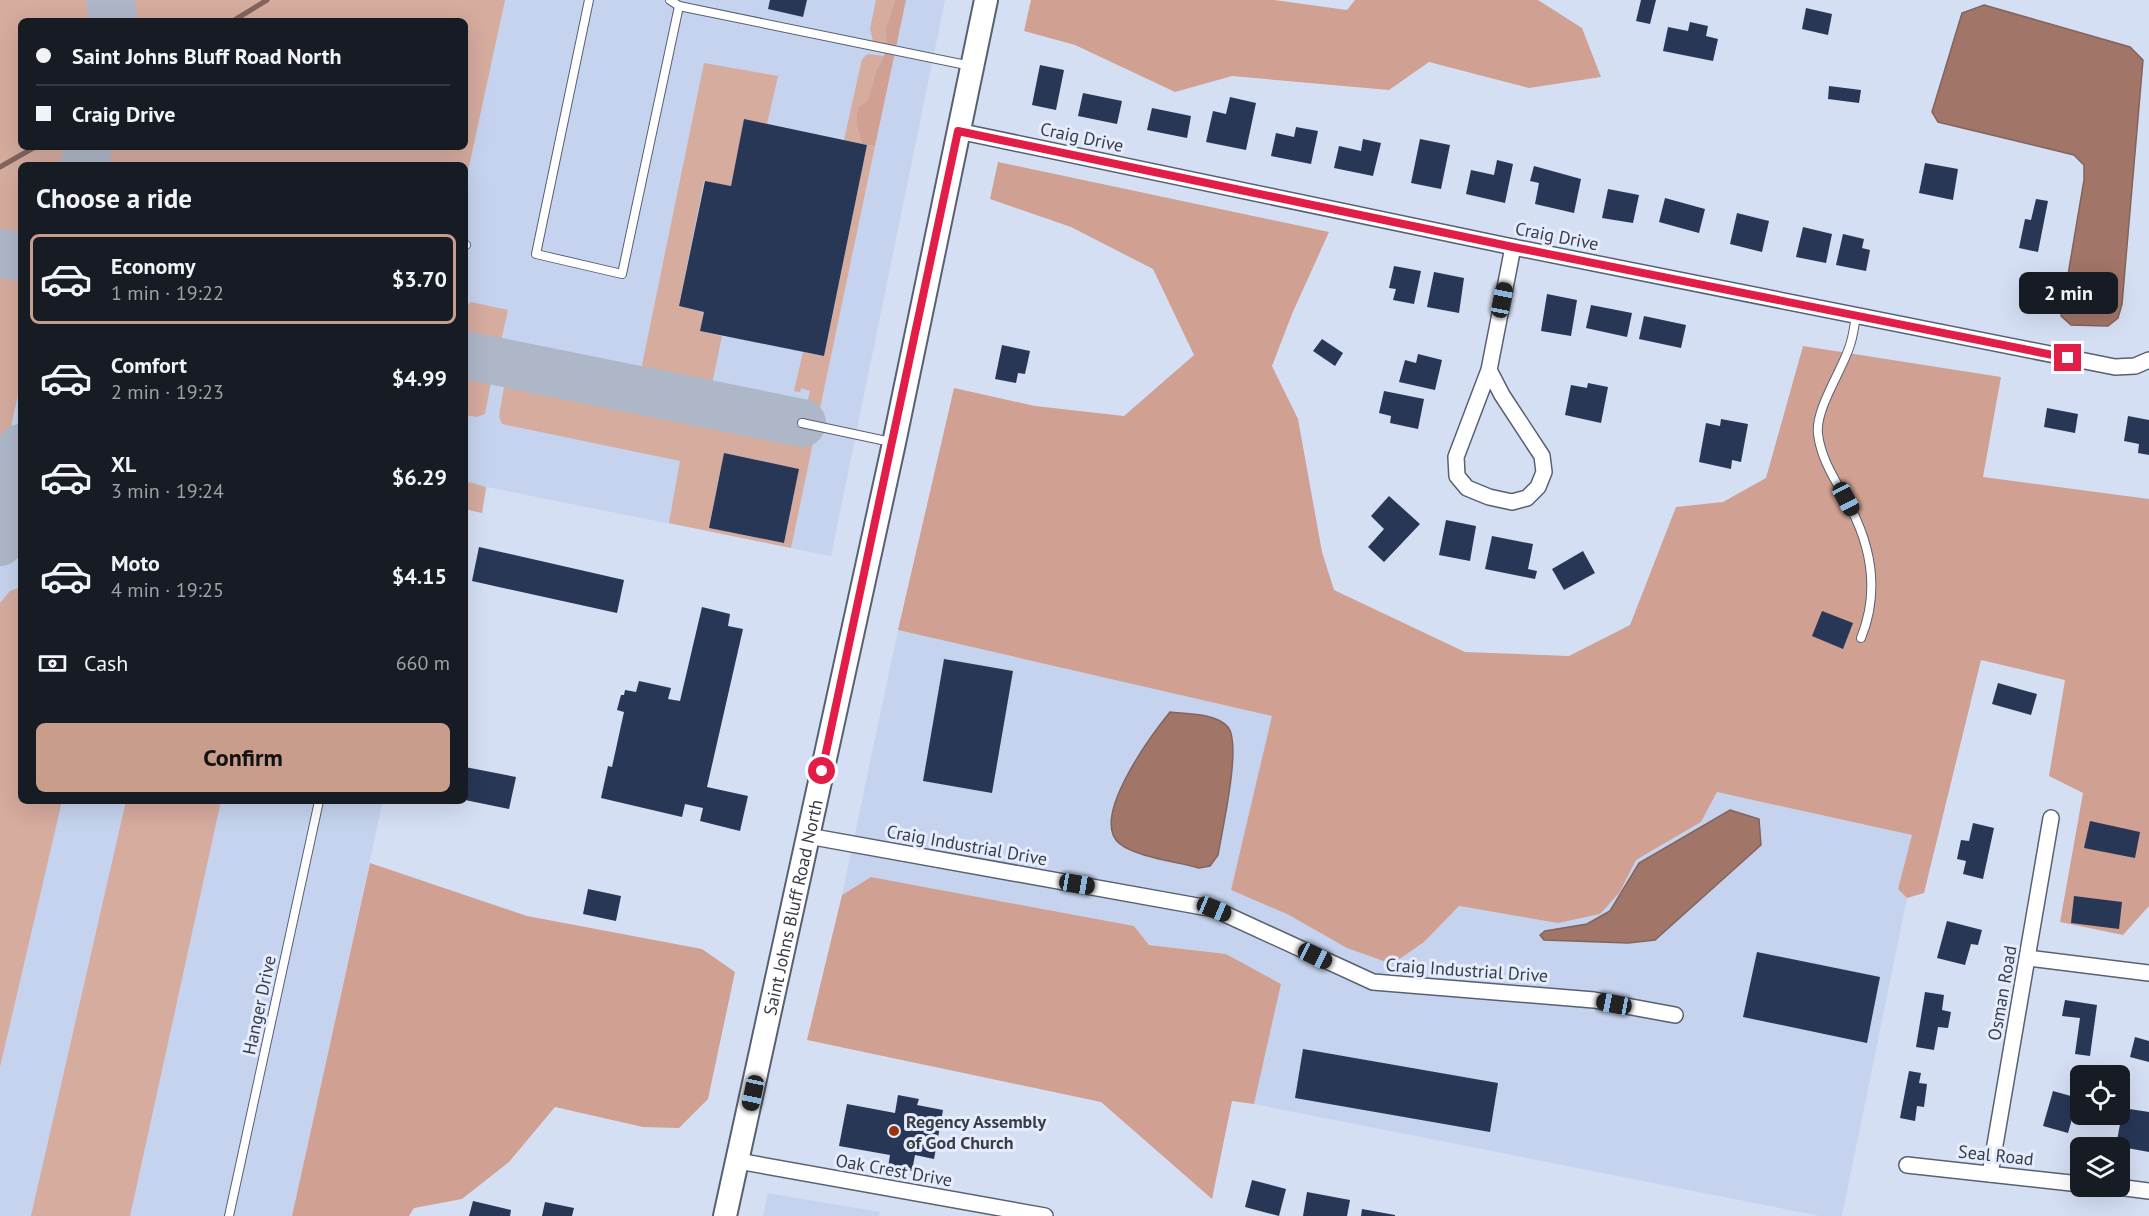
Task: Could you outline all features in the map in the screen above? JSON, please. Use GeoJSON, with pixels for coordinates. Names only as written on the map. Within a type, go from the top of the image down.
{"type":"FeatureCollection","features":[{"type":"Feature","properties":{"kind":"main road","name":"Saint Johns Bluff Road North"},"geometry":{"type":"LineString","coordinates":[[725,1216],[894,443],[986,0]]}},
{"type":"Feature","properties":{"kind":"street","name":"Craig Drive"},"geometry":{"type":"LineString","coordinates":[[958,131],[1513,247],[2115,367],[2135,366],[2149,360]]}},
{"type":"Feature","properties":{"kind":"street"},"geometry":{"type":"LineString","coordinates":[[1489,370],[1502,395],[1542,456],[1544,472],[1538,487],[1527,498],[1512,502],[1489,497],[1467,488],[1457,476],[1456,457],[1489,370],[1513,247]]}},
{"type":"Feature","properties":{"kind":"street","name":"Osman Road"},"geometry":{"type":"LineString","coordinates":[[1990,1174],[2051,818]]}},
{"type":"Feature","properties":{"kind":"street","name":"Craig Industrial Drive"},"geometry":{"type":"LineString","coordinates":[[808,836],[1214,909],[1373,982],[1594,1000],[1675,1016]]}},
{"type":"Feature","properties":{"kind":"street"},"geometry":{"type":"LineString","coordinates":[[2028,957],[2149,973]]}},
{"type":"Feature","properties":{"kind":"street","name":"Oak Crest Drive"},"geometry":{"type":"LineString","coordinates":[[738,1161],[1045,1216]]}},
{"type":"Feature","properties":{"kind":"street","name":"Seal Road"},"geometry":{"type":"LineString","coordinates":[[1907,1165],[2070,1183]]}},
{"type":"Feature","properties":{"kind":"street"},"geometry":{"type":"LineString","coordinates":[[2130,1189],[2149,1191]]}},
{"type":"Feature","properties":{"kind":"lane"},"geometry":{"type":"LineString","coordinates":[[589,0],[536,254],[622,274],[680,6]]}},
{"type":"Feature","properties":{"kind":"lane"},"geometry":{"type":"LineString","coordinates":[[670,0],[680,6],[972,66]]}},
{"type":"Feature","properties":{"kind":"lane"},"geometry":{"type":"LineString","coordinates":[[1856,316],[1850,347],[1822,411],[1818,432],[1828,470],[1862,527],[1871,559],[1868,622],[1861,638]]}},
{"type":"Feature","properties":{"kind":"lane"},"geometry":{"type":"LineString","coordinates":[[802,423],[894,443]]}},
{"type":"Feature","properties":{"kind":"lane","name":"Hanger Drive"},"geometry":{"type":"LineString","coordinates":[[230,1216],[318,804]]}},
{"type":"Feature","properties":{"kind":"shaded area"},"geometry":{"type":"Polygon","coordinates":[[[0,0],[945,0],[831,556],[487,487],[482,513],[468,510],[468,162],[18,162],[18,804],[382,804],[292,1216],[0,1216],[0,0]]]}},
{"type":"Feature","properties":{"kind":"shaded area"},"geometry":{"type":"Polygon","coordinates":[[[0,0],[90,0],[97,12],[97,18],[18,18],[18,150],[72,150],[69,162],[18,162],[18,239],[0,238],[0,0]]]}},
{"type":"Feature","properties":{"kind":"shaded area"},"geometry":{"type":"Polygon","coordinates":[[[128,0],[505,0],[468,171],[468,162],[101,162],[103,150],[468,150],[468,18],[129,18],[128,0]]]}},
{"type":"Feature","properties":{"kind":"shaded area"},"geometry":{"type":"Polygon","coordinates":[[[876,0],[895,0],[885,31],[887,44],[873,41],[870,29],[876,0]]]}},
{"type":"Feature","properties":{"kind":"shaded area"},"geometry":{"type":"Polygon","coordinates":[[[895,0],[906,0],[875,146],[862,144],[856,123],[858,108],[868,100],[876,71],[884,56],[887,44],[885,31],[895,0]]]}},
{"type":"Feature","properties":{"kind":"shaded area"},"geometry":{"type":"Polygon","coordinates":[[[1031,0],[1274,0],[1347,10],[1355,0],[1538,0],[1582,28],[1601,77],[1529,88],[1429,62],[1389,90],[1232,76],[1175,92],[1075,45],[1024,31],[1031,0]]]}},
{"type":"Feature","properties":{"kind":"shaded area"},"geometry":{"type":"Polygon","coordinates":[[[1984,5],[2130,47],[2143,60],[2122,304],[2118,318],[2108,326],[2071,325],[2061,316],[2084,180],[2084,165],[2074,155],[1938,122],[1932,112],[1962,13],[1984,5]]]}},
{"type":"Feature","properties":{"kind":"shaded area"},"geometry":{"type":"Polygon","coordinates":[[[868,54],[884,56],[876,71],[868,100],[858,109],[856,123],[862,144],[844,140],[862,59],[868,54]]]}},
{"type":"Feature","properties":{"kind":"shaded area"},"geometry":{"type":"Polygon","coordinates":[[[704,63],[778,76],[767,124],[744,120],[731,186],[704,181],[679,306],[704,312],[700,331],[722,336],[711,389],[640,375],[704,63]]]}},
{"type":"Feature","properties":{"kind":"shaded area"},"geometry":{"type":"Polygon","coordinates":[[[867,145],[875,146],[818,418],[803,416],[798,406],[799,403],[807,404],[810,391],[801,388],[800,392],[794,391],[803,352],[824,356],[867,145]]]}},
{"type":"Feature","properties":{"kind":"shaded area"},"geometry":{"type":"Polygon","coordinates":[[[998,162],[1329,232],[1292,314],[1272,366],[1298,419],[1322,552],[1334,590],[1465,652],[1569,656],[1630,625],[1676,507],[1723,502],[1766,478],[1803,346],[2001,377],[1983,477],[2149,499],[2149,906],[2123,935],[2060,922],[2083,793],[2049,776],[2065,680],[1981,660],[1924,893],[1907,898],[1898,889],[1912,835],[1717,792],[1701,822],[1636,860],[1620,892],[1600,914],[1558,923],[1459,906],[1424,942],[1392,964],[1347,948],[1289,915],[1231,890],[1272,716],[898,630],[954,388],[1035,406],[1124,416],[1194,355],[1153,269],[1071,227],[990,199],[998,162]]]}},
{"type":"Feature","properties":{"kind":"shaded area"},"geometry":{"type":"Polygon","coordinates":[[[0,269],[18,281],[18,395],[0,475],[0,269]]]}},
{"type":"Feature","properties":{"kind":"shaded area"},"geometry":{"type":"Polygon","coordinates":[[[471,302],[508,310],[500,345],[468,341],[468,304],[471,302]]]}},
{"type":"Feature","properties":{"kind":"shaded area"},"geometry":{"type":"Polygon","coordinates":[[[468,371],[485,374],[491,382],[485,414],[477,417],[468,416],[468,371]]]}},
{"type":"Feature","properties":{"kind":"shaded area"},"geometry":{"type":"Polygon","coordinates":[[[514,380],[787,435],[793,430],[815,433],[791,548],[669,523],[680,461],[502,424],[499,416],[504,387],[514,380]],[[724,453],[709,528],[784,543],[799,469],[724,453]]]}},
{"type":"Feature","properties":{"kind":"shaded area"},"geometry":{"type":"Polygon","coordinates":[[[468,482],[486,487],[482,513],[468,510],[468,482]]]}},
{"type":"Feature","properties":{"kind":"shaded area"},"geometry":{"type":"Polygon","coordinates":[[[18,588],[18,804],[61,804],[0,1067],[0,603],[10,591],[18,588]]]}},
{"type":"Feature","properties":{"kind":"shaded area"},"geometry":{"type":"Polygon","coordinates":[[[898,630],[1273,716],[1231,890],[1289,915],[1424,942],[1459,906],[1558,923],[1620,892],[1636,860],[1701,822],[1717,792],[1912,835],[1898,889],[1907,898],[1842,1216],[1820,1216],[1254,1104],[1281,984],[1226,954],[1149,945],[1134,926],[871,877],[842,895],[898,630]]]}},
{"type":"Feature","properties":{"kind":"shaded area"},"geometry":{"type":"Polygon","coordinates":[[[1170,712],[1216,719],[1228,727],[1232,737],[1232,769],[1227,808],[1218,855],[1210,866],[1199,868],[1127,849],[1120,844],[1112,832],[1112,816],[1117,797],[1127,776],[1138,756],[1170,712]]]}},
{"type":"Feature","properties":{"kind":"shaded area"},"geometry":{"type":"Polygon","coordinates":[[[125,804],[220,804],[130,1216],[31,1216],[125,804]]]}},
{"type":"Feature","properties":{"kind":"shaded area"},"geometry":{"type":"Polygon","coordinates":[[[1730,810],[1759,819],[1761,845],[1655,940],[1628,943],[1544,940],[1540,935],[1545,931],[1587,924],[1610,911],[1639,863],[1730,810]]]}},
{"type":"Feature","properties":{"kind":"shaded area"},"geometry":{"type":"Polygon","coordinates":[[[370,863],[527,916],[702,949],[735,972],[708,1099],[679,1128],[643,1127],[555,1107],[509,1162],[462,1199],[414,1208],[409,1216],[292,1216],[370,863]]]}},
{"type":"Feature","properties":{"kind":"shaded area"},"geometry":{"type":"Polygon","coordinates":[[[871,877],[1134,926],[1149,945],[1226,954],[1281,984],[1254,1104],[1232,1101],[1212,1199],[1101,1102],[807,1040],[842,895],[871,877]]]}},
{"type":"Feature","properties":{"kind":"shaded area"},"geometry":{"type":"Polygon","coordinates":[[[768,1193],[880,1212],[879,1216],[763,1216],[768,1193]]]}},
{"type":"Feature","properties":{"kind":"building"},"geometry":{"type":"Polygon","coordinates":[[[770,0],[807,0],[803,17],[768,9],[770,0]]]}},
{"type":"Feature","properties":{"kind":"building"},"geometry":{"type":"Polygon","coordinates":[[[1641,0],[1656,0],[1650,24],[1636,21],[1641,0]]]}},
{"type":"Feature","properties":{"kind":"building"},"geometry":{"type":"Polygon","coordinates":[[[1806,8],[1832,14],[1828,35],[1802,29],[1806,8]]]}},
{"type":"Feature","properties":{"kind":"building"},"geometry":{"type":"Polygon","coordinates":[[[1690,22],[1708,26],[1706,36],[1718,39],[1713,61],[1663,51],[1668,27],[1688,31],[1690,22]]]}},
{"type":"Feature","properties":{"kind":"building"},"geometry":{"type":"Polygon","coordinates":[[[1040,65],[1064,70],[1056,110],[1032,105],[1040,65]]]}},
{"type":"Feature","properties":{"kind":"building"},"geometry":{"type":"Polygon","coordinates":[[[1829,86],[1861,90],[1859,103],[1828,99],[1829,86]]]}},
{"type":"Feature","properties":{"kind":"building"},"geometry":{"type":"Polygon","coordinates":[[[1083,93],[1122,101],[1117,124],[1078,116],[1083,93]]]}},
{"type":"Feature","properties":{"kind":"building"},"geometry":{"type":"Polygon","coordinates":[[[1230,97],[1256,103],[1246,150],[1206,142],[1213,111],[1226,114],[1230,97]]]}},
{"type":"Feature","properties":{"kind":"building"},"geometry":{"type":"Polygon","coordinates":[[[1152,108],[1191,116],[1187,138],[1147,130],[1152,108]]]}},
{"type":"Feature","properties":{"kind":"building"},"geometry":{"type":"Polygon","coordinates":[[[744,119],[867,145],[824,356],[700,331],[704,312],[679,306],[705,181],[731,186],[744,119]]]}},
{"type":"Feature","properties":{"kind":"building"},"geometry":{"type":"Polygon","coordinates":[[[1296,127],[1318,131],[1311,164],[1271,156],[1276,133],[1294,137],[1296,127]]]}},
{"type":"Feature","properties":{"kind":"building"},"geometry":{"type":"Polygon","coordinates":[[[1363,139],[1381,143],[1373,176],[1334,168],[1339,146],[1361,151],[1363,139]]]}},
{"type":"Feature","properties":{"kind":"building"},"geometry":{"type":"Polygon","coordinates":[[[1420,139],[1450,145],[1441,189],[1411,183],[1420,139]]]}},
{"type":"Feature","properties":{"kind":"building"},"geometry":{"type":"Polygon","coordinates":[[[1497,160],[1513,164],[1505,203],[1466,194],[1471,170],[1494,175],[1497,160]]]}},
{"type":"Feature","properties":{"kind":"building"},"geometry":{"type":"Polygon","coordinates":[[[1925,163],[1958,169],[1953,200],[1919,193],[1925,163]]]}},
{"type":"Feature","properties":{"kind":"building"},"geometry":{"type":"Polygon","coordinates":[[[1534,166],[1581,179],[1574,213],[1535,204],[1539,183],[1530,181],[1534,166]]]}},
{"type":"Feature","properties":{"kind":"building"},"geometry":{"type":"Polygon","coordinates":[[[1608,189],[1639,195],[1633,223],[1602,218],[1608,189]]]}},
{"type":"Feature","properties":{"kind":"building"},"geometry":{"type":"Polygon","coordinates":[[[1665,198],[1705,209],[1699,233],[1659,222],[1665,198]]]}},
{"type":"Feature","properties":{"kind":"building"},"geometry":{"type":"Polygon","coordinates":[[[2036,199],[2048,201],[2038,252],[2019,248],[2025,219],[2031,220],[2036,199]]]}},
{"type":"Feature","properties":{"kind":"building"},"geometry":{"type":"Polygon","coordinates":[[[1737,213],[1769,221],[1762,252],[1730,244],[1737,213]]]}},
{"type":"Feature","properties":{"kind":"building"},"geometry":{"type":"Polygon","coordinates":[[[1803,227],[1832,234],[1826,263],[1796,257],[1803,227]]]}},
{"type":"Feature","properties":{"kind":"building"},"geometry":{"type":"Polygon","coordinates":[[[1843,234],[1864,239],[1862,248],[1870,250],[1866,271],[1836,265],[1843,234]]]}},
{"type":"Feature","properties":{"kind":"building"},"geometry":{"type":"Polygon","coordinates":[[[1394,266],[1421,271],[1414,304],[1393,300],[1396,289],[1389,288],[1394,266]]]}},
{"type":"Feature","properties":{"kind":"building"},"geometry":{"type":"Polygon","coordinates":[[[1434,272],[1464,278],[1459,313],[1427,307],[1434,272]]]}},
{"type":"Feature","properties":{"kind":"building"},"geometry":{"type":"Polygon","coordinates":[[[1547,294],[1577,300],[1571,336],[1541,331],[1547,294]]]}},
{"type":"Feature","properties":{"kind":"building"},"geometry":{"type":"Polygon","coordinates":[[[1591,305],[1632,313],[1627,337],[1586,328],[1591,305]]]}},
{"type":"Feature","properties":{"kind":"building"},"geometry":{"type":"Polygon","coordinates":[[[1644,316],[1686,325],[1681,348],[1639,339],[1644,316]]]}},
{"type":"Feature","properties":{"kind":"building"},"geometry":{"type":"Polygon","coordinates":[[[1322,339],[1343,353],[1335,366],[1313,351],[1322,339]]]}},
{"type":"Feature","properties":{"kind":"building"},"geometry":{"type":"Polygon","coordinates":[[[1002,345],[1030,351],[1025,374],[1018,373],[1016,383],[995,379],[1002,345]]]}},
{"type":"Feature","properties":{"kind":"building"},"geometry":{"type":"Polygon","coordinates":[[[1418,354],[1442,360],[1435,390],[1399,382],[1405,360],[1416,363],[1418,354]]]}},
{"type":"Feature","properties":{"kind":"building"},"geometry":{"type":"Polygon","coordinates":[[[1588,383],[1608,387],[1601,423],[1565,415],[1571,385],[1587,388],[1588,383]]]}},
{"type":"Feature","properties":{"kind":"building"},"geometry":{"type":"Polygon","coordinates":[[[1384,391],[1424,399],[1418,429],[1390,423],[1391,416],[1379,413],[1384,391]]]}},
{"type":"Feature","properties":{"kind":"building"},"geometry":{"type":"Polygon","coordinates":[[[2047,408],[2078,414],[2075,433],[2044,427],[2047,408]]]}},
{"type":"Feature","properties":{"kind":"building"},"geometry":{"type":"Polygon","coordinates":[[[2128,416],[2149,420],[2149,455],[2138,453],[2139,444],[2124,441],[2128,416]]]}},
{"type":"Feature","properties":{"kind":"building"},"geometry":{"type":"Polygon","coordinates":[[[1721,419],[1748,424],[1741,462],[1732,460],[1731,469],[1699,462],[1706,423],[1720,426],[1721,419]]]}},
{"type":"Feature","properties":{"kind":"building"},"geometry":{"type":"Polygon","coordinates":[[[724,453],[799,469],[784,543],[709,528],[724,453]]]}},
{"type":"Feature","properties":{"kind":"building"},"geometry":{"type":"Polygon","coordinates":[[[1389,496],[1420,524],[1384,562],[1368,547],[1384,529],[1371,516],[1389,496]]]}},
{"type":"Feature","properties":{"kind":"building"},"geometry":{"type":"Polygon","coordinates":[[[1446,520],[1476,526],[1470,561],[1439,555],[1446,520]]]}},
{"type":"Feature","properties":{"kind":"building"},"geometry":{"type":"Polygon","coordinates":[[[1492,536],[1533,544],[1528,569],[1537,571],[1535,579],[1485,569],[1492,536]]]}},
{"type":"Feature","properties":{"kind":"building"},"geometry":{"type":"Polygon","coordinates":[[[479,547],[624,580],[617,613],[472,581],[479,547]]]}},
{"type":"Feature","properties":{"kind":"building"},"geometry":{"type":"Polygon","coordinates":[[[1583,551],[1595,573],[1564,590],[1552,569],[1583,551]]]}},
{"type":"Feature","properties":{"kind":"building"},"geometry":{"type":"Polygon","coordinates":[[[702,607],[730,614],[728,626],[743,629],[707,787],[748,796],[740,831],[700,821],[703,808],[685,804],[682,817],[601,798],[608,766],[612,767],[624,712],[617,710],[621,695],[624,695],[625,690],[636,692],[639,681],[671,688],[668,699],[680,701],[702,607]]]}},
{"type":"Feature","properties":{"kind":"building"},"geometry":{"type":"Polygon","coordinates":[[[1822,611],[1853,623],[1843,649],[1812,636],[1822,611]]]}},
{"type":"Feature","properties":{"kind":"building"},"geometry":{"type":"Polygon","coordinates":[[[944,659],[1013,671],[992,793],[923,781],[944,659]]]}},
{"type":"Feature","properties":{"kind":"building"},"geometry":{"type":"Polygon","coordinates":[[[1998,683],[2037,694],[2031,715],[1992,704],[1998,683]]]}},
{"type":"Feature","properties":{"kind":"building"},"geometry":{"type":"Polygon","coordinates":[[[468,768],[516,777],[509,809],[468,801],[468,768]]]}},
{"type":"Feature","properties":{"kind":"building"},"geometry":{"type":"Polygon","coordinates":[[[2090,821],[2140,832],[2135,858],[2084,848],[2090,821]]]}},
{"type":"Feature","properties":{"kind":"building"},"geometry":{"type":"Polygon","coordinates":[[[1973,823],[1994,828],[1983,879],[1963,874],[1966,861],[1957,859],[1961,840],[1969,841],[1973,823]]]}},
{"type":"Feature","properties":{"kind":"building"},"geometry":{"type":"Polygon","coordinates":[[[588,889],[621,896],[616,921],[583,914],[588,889]]]}},
{"type":"Feature","properties":{"kind":"building"},"geometry":{"type":"Polygon","coordinates":[[[2074,896],[2122,902],[2119,929],[2071,923],[2074,896]]]}},
{"type":"Feature","properties":{"kind":"building"},"geometry":{"type":"Polygon","coordinates":[[[1947,921],[1982,930],[1978,945],[1971,944],[1965,965],[1937,958],[1947,921]]]}},
{"type":"Feature","properties":{"kind":"building"},"geometry":{"type":"Polygon","coordinates":[[[1757,952],[1880,977],[1867,1043],[1743,1017],[1757,952]]]}},
{"type":"Feature","properties":{"kind":"building"},"geometry":{"type":"Polygon","coordinates":[[[1925,992],[1944,995],[1942,1010],[1951,1012],[1948,1028],[1938,1027],[1934,1050],[1916,1047],[1925,992]]]}},
{"type":"Feature","properties":{"kind":"building"},"geometry":{"type":"Polygon","coordinates":[[[2065,1000],[2097,1005],[2090,1056],[2075,1054],[2080,1018],[2062,1016],[2065,1000]]]}},
{"type":"Feature","properties":{"kind":"building"},"geometry":{"type":"Polygon","coordinates":[[[2135,1037],[2149,1041],[2149,1062],[2130,1057],[2135,1037]]]}},
{"type":"Feature","properties":{"kind":"building"},"geometry":{"type":"Polygon","coordinates":[[[1303,1049],[1498,1083],[1490,1132],[1295,1098],[1303,1049]]]}},
{"type":"Feature","properties":{"kind":"building"},"geometry":{"type":"Polygon","coordinates":[[[1909,1071],[1921,1073],[1919,1083],[1927,1084],[1924,1107],[1917,1106],[1915,1121],[1900,1118],[1909,1071]]]}},
{"type":"Feature","properties":{"kind":"building"},"geometry":{"type":"Polygon","coordinates":[[[2053,1091],[2070,1096],[2070,1125],[2068,1133],[2043,1126],[2053,1091]]]}},
{"type":"Feature","properties":{"kind":"building"},"geometry":{"type":"Polygon","coordinates":[[[898,1095],[919,1099],[917,1105],[943,1110],[934,1159],[915,1155],[912,1171],[888,1167],[890,1155],[839,1146],[847,1104],[895,1113],[898,1095]]]}},
{"type":"Feature","properties":{"kind":"building"},"geometry":{"type":"Polygon","coordinates":[[[2130,1109],[2149,1112],[2149,1152],[2130,1149],[2130,1137],[2118,1137],[2120,1125],[2130,1125],[2130,1109]]]}},
{"type":"Feature","properties":{"kind":"building"},"geometry":{"type":"Polygon","coordinates":[[[1252,1180],[1286,1189],[1279,1216],[1245,1207],[1252,1180]]]}},
{"type":"Feature","properties":{"kind":"building"},"geometry":{"type":"Polygon","coordinates":[[[1307,1192],[1350,1200],[1347,1216],[1303,1216],[1307,1192]]]}},
{"type":"Feature","properties":{"kind":"building"},"geometry":{"type":"Polygon","coordinates":[[[473,1201],[511,1210],[510,1216],[469,1216],[473,1201]]]}},
{"type":"Feature","properties":{"kind":"building"},"geometry":{"type":"Polygon","coordinates":[[[545,1202],[574,1208],[572,1216],[542,1216],[545,1202]]]}},
{"type":"Feature","properties":{"kind":"building"},"geometry":{"type":"Polygon","coordinates":[[[1362,1209],[1395,1215],[1395,1216],[1361,1216],[1362,1209]]]}},
{"type":"Feature","properties":{"kind":"waterway"},"geometry":{"type":"LineString","coordinates":[[238,18],[267,0]]}},
{"type":"Feature","properties":{"kind":"waterway"},"geometry":{"type":"LineString","coordinates":[[0,167],[30,150]]}},
{"type":"Feature","properties":{"kind":"taxiway"},"geometry":{"type":"LineString","coordinates":[[110,0],[113,18]]}},
{"type":"Feature","properties":{"kind":"taxiway"},"geometry":{"type":"LineString","coordinates":[[85,162],[87,150]]}},
{"type":"Feature","properties":{"kind":"taxiway"},"geometry":{"type":"LineString","coordinates":[[0,253],[18,256]]}},
{"type":"Feature","properties":{"kind":"taxiway"},"geometry":{"type":"LineString","coordinates":[[468,356],[802,423]]}},
{"type":"Feature","properties":{"kind":"taxiway"},"geometry":{"type":"LineString","coordinates":[[0,542],[18,461]]}},
{"type":"Feature","properties":{"kind":"place","name":"Regency Assembly of God Church"},"geometry":{"type":"Point","coordinates":[894,1131]}},
{"type":"Feature","properties":{"kind":"route"},"geometry":{"type":"LineString","coordinates":[[822,771],[894,443],[958,131],[1513,247],[2068,358]]}}]}
